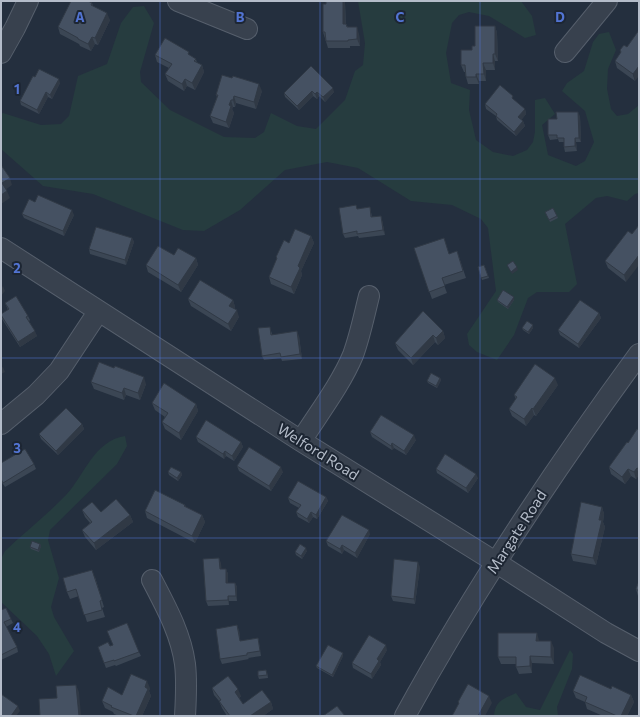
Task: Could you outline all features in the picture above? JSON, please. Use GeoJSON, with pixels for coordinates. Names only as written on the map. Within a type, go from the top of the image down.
{"type":"FeatureCollection","features":[{"type":"Feature","properties":{"kind":"street"},"geometry":{"type":"LineString","coordinates":[[1,53],[28,1]]}},
{"type":"Feature","properties":{"kind":"street"},"geometry":{"type":"LineString","coordinates":[[178,1],[247,29]]}},
{"type":"Feature","properties":{"kind":"street"},"geometry":{"type":"LineString","coordinates":[[565,52],[608,1]]}},
{"type":"Feature","properties":{"kind":"street","name":"Welford Road"},"geometry":{"type":"LineString","coordinates":[[1,248],[98,312],[301,441],[600,629],[639,651]]}},
{"type":"Feature","properties":{"kind":"street"},"geometry":{"type":"LineString","coordinates":[[301,441],[341,378],[352,356],[361,332],[369,296]]}},
{"type":"Feature","properties":{"kind":"street"},"geometry":{"type":"LineString","coordinates":[[1,424],[36,394],[59,371],[98,312]]}},
{"type":"Feature","properties":{"kind":"street","name":"Margate Road"},"geometry":{"type":"LineString","coordinates":[[405,716],[459,622],[496,563],[596,413],[639,354]]}},
{"type":"Feature","properties":{"kind":"street"},"geometry":{"type":"LineString","coordinates":[[152,580],[171,617],[179,639],[185,663],[187,687],[185,716]]}},
{"type":"Feature","properties":{"kind":"green space"},"geometry":{"type":"Polygon","coordinates":[[[358,1],[521,1],[532,16],[536,35],[525,38],[489,16],[469,12],[459,15],[452,23],[446,53],[451,83],[470,90],[469,110],[476,140],[493,152],[513,156],[527,150],[533,142],[535,132],[535,100],[545,98],[555,114],[542,125],[548,155],[576,166],[585,161],[594,142],[585,111],[562,91],[567,83],[584,71],[593,42],[599,34],[609,32],[616,50],[608,69],[607,89],[611,109],[617,116],[628,114],[639,105],[639,193],[635,194],[627,201],[607,196],[596,198],[565,224],[577,284],[569,292],[537,292],[528,298],[514,335],[497,360],[477,352],[469,345],[467,334],[496,291],[488,228],[481,219],[452,205],[411,201],[358,168],[327,162],[285,170],[240,210],[204,231],[183,230],[93,194],[43,186],[1,149],[1,114],[3,113],[41,125],[61,124],[69,116],[78,76],[107,64],[121,23],[133,7],[144,6],[154,23],[140,72],[141,82],[170,110],[224,137],[255,138],[264,132],[271,113],[297,126],[316,129],[345,100],[355,71],[363,65],[365,43],[358,1]]]}},
{"type":"Feature","properties":{"kind":"green space"},"geometry":{"type":"Polygon","coordinates":[[[125,436],[127,446],[117,464],[50,530],[48,540],[59,578],[51,607],[54,617],[74,651],[56,676],[49,654],[37,636],[1,602],[1,559],[5,551],[66,495],[91,460],[105,444],[114,439],[125,436]]]}},
{"type":"Feature","properties":{"kind":"green space"},"geometry":{"type":"Polygon","coordinates":[[[570,650],[573,654],[572,669],[557,707],[558,716],[494,716],[496,707],[500,701],[516,693],[526,707],[540,710],[570,650]]]}},
{"type":"Feature","properties":{"kind":"building"},"geometry":{"type":"Polygon","coordinates":[[[71,1],[88,1],[92,3],[91,5],[107,13],[95,38],[92,37],[88,44],[58,27],[71,1]]]}},
{"type":"Feature","properties":{"kind":"building"},"geometry":{"type":"Polygon","coordinates":[[[326,1],[343,1],[343,24],[346,24],[347,27],[357,27],[357,39],[348,41],[326,41],[325,32],[323,32],[323,4],[326,4],[326,1]]]}},
{"type":"Feature","properties":{"kind":"building"},"geometry":{"type":"Polygon","coordinates":[[[475,26],[495,26],[495,54],[493,54],[493,63],[483,63],[484,74],[476,74],[476,77],[466,77],[465,65],[461,65],[461,50],[472,50],[472,46],[475,46],[475,26]]]}},
{"type":"Feature","properties":{"kind":"building"},"geometry":{"type":"Polygon","coordinates":[[[639,30],[639,66],[633,74],[615,61],[621,52],[620,50],[624,45],[627,47],[639,30]]]}},
{"type":"Feature","properties":{"kind":"building"},"geometry":{"type":"Polygon","coordinates":[[[165,38],[189,52],[188,54],[196,59],[194,61],[202,65],[192,83],[185,79],[182,84],[165,74],[172,64],[155,55],[165,38]]]}},
{"type":"Feature","properties":{"kind":"building"},"geometry":{"type":"Polygon","coordinates":[[[311,66],[333,88],[323,97],[317,92],[315,94],[312,91],[297,106],[284,93],[311,66]]]}},
{"type":"Feature","properties":{"kind":"building"},"geometry":{"type":"Polygon","coordinates":[[[39,69],[59,79],[50,95],[46,92],[37,110],[20,101],[33,76],[35,77],[39,69]]]}},
{"type":"Feature","properties":{"kind":"building"},"geometry":{"type":"Polygon","coordinates":[[[222,75],[232,78],[233,76],[259,84],[254,102],[234,96],[229,105],[231,106],[226,122],[210,116],[218,95],[216,95],[222,75]]]}},
{"type":"Feature","properties":{"kind":"building"},"geometry":{"type":"Polygon","coordinates":[[[500,85],[525,109],[518,117],[523,121],[514,132],[485,104],[500,85]]]}},
{"type":"Feature","properties":{"kind":"building"},"geometry":{"type":"Polygon","coordinates":[[[556,112],[578,112],[579,138],[575,138],[575,146],[564,147],[564,138],[557,138],[557,135],[548,135],[548,119],[557,119],[556,112]]]}},
{"type":"Feature","properties":{"kind":"building"},"geometry":{"type":"Polygon","coordinates":[[[1,165],[10,178],[2,183],[7,191],[1,195],[1,165]]]}},
{"type":"Feature","properties":{"kind":"building"},"geometry":{"type":"Polygon","coordinates":[[[38,195],[72,210],[63,231],[22,214],[29,199],[35,202],[38,195]]]}},
{"type":"Feature","properties":{"kind":"building"},"geometry":{"type":"Polygon","coordinates":[[[356,205],[357,209],[370,207],[371,217],[381,216],[383,230],[357,234],[357,231],[343,234],[339,208],[356,205]]]}},
{"type":"Feature","properties":{"kind":"building"},"geometry":{"type":"Polygon","coordinates":[[[553,208],[557,216],[549,220],[545,212],[553,208]]]}},
{"type":"Feature","properties":{"kind":"building"},"geometry":{"type":"Polygon","coordinates":[[[639,225],[639,255],[624,275],[605,261],[628,231],[632,234],[639,225]]]}},
{"type":"Feature","properties":{"kind":"building"},"geometry":{"type":"Polygon","coordinates":[[[96,227],[132,238],[125,260],[89,249],[96,227]]]}},
{"type":"Feature","properties":{"kind":"building"},"geometry":{"type":"Polygon","coordinates":[[[295,229],[311,236],[298,266],[300,268],[291,287],[269,277],[284,240],[289,243],[295,229]]]}},
{"type":"Feature","properties":{"kind":"building"},"geometry":{"type":"Polygon","coordinates":[[[444,238],[449,254],[457,251],[463,271],[442,278],[445,286],[429,292],[414,248],[444,238]]]}},
{"type":"Feature","properties":{"kind":"building"},"geometry":{"type":"Polygon","coordinates":[[[158,246],[174,255],[178,248],[196,258],[178,285],[146,265],[158,246]]]}},
{"type":"Feature","properties":{"kind":"building"},"geometry":{"type":"Polygon","coordinates":[[[513,261],[517,267],[511,272],[507,265],[513,261]]]}},
{"type":"Feature","properties":{"kind":"building"},"geometry":{"type":"Polygon","coordinates":[[[484,265],[488,276],[481,278],[478,267],[484,265]]]}},
{"type":"Feature","properties":{"kind":"building"},"geometry":{"type":"Polygon","coordinates":[[[200,280],[233,300],[229,306],[237,310],[228,324],[188,299],[200,280]]]}},
{"type":"Feature","properties":{"kind":"building"},"geometry":{"type":"Polygon","coordinates":[[[503,290],[514,297],[507,307],[497,300],[503,290]]]}},
{"type":"Feature","properties":{"kind":"building"},"geometry":{"type":"Polygon","coordinates":[[[16,296],[28,316],[26,317],[35,331],[18,342],[1,315],[9,309],[5,303],[16,296]]]}},
{"type":"Feature","properties":{"kind":"building"},"geometry":{"type":"Polygon","coordinates":[[[580,300],[599,313],[578,344],[558,330],[580,300]]]}},
{"type":"Feature","properties":{"kind":"building"},"geometry":{"type":"Polygon","coordinates":[[[423,311],[443,331],[436,338],[433,335],[411,358],[395,343],[423,311]]]}},
{"type":"Feature","properties":{"kind":"building"},"geometry":{"type":"Polygon","coordinates":[[[527,321],[533,325],[528,332],[522,328],[527,321]]]}},
{"type":"Feature","properties":{"kind":"building"},"geometry":{"type":"Polygon","coordinates":[[[270,327],[271,335],[297,331],[300,354],[281,357],[280,353],[262,356],[258,328],[270,327]]]}},
{"type":"Feature","properties":{"kind":"building"},"geometry":{"type":"Polygon","coordinates":[[[99,362],[114,368],[115,366],[144,377],[138,393],[124,388],[122,393],[91,382],[99,362]]]}},
{"type":"Feature","properties":{"kind":"building"},"geometry":{"type":"Polygon","coordinates":[[[535,364],[555,378],[524,419],[509,409],[517,397],[514,395],[535,364]]]}},
{"type":"Feature","properties":{"kind":"building"},"geometry":{"type":"Polygon","coordinates":[[[431,373],[440,378],[436,386],[427,381],[431,373]]]}},
{"type":"Feature","properties":{"kind":"building"},"geometry":{"type":"Polygon","coordinates":[[[164,383],[196,404],[179,433],[162,422],[168,413],[152,403],[164,383]]]}},
{"type":"Feature","properties":{"kind":"building"},"geometry":{"type":"Polygon","coordinates":[[[66,408],[82,424],[56,451],[39,434],[66,408]]]}},
{"type":"Feature","properties":{"kind":"building"},"geometry":{"type":"Polygon","coordinates":[[[381,415],[414,435],[404,451],[392,443],[391,446],[370,432],[381,415]]]}},
{"type":"Feature","properties":{"kind":"building"},"geometry":{"type":"Polygon","coordinates":[[[206,420],[241,442],[232,456],[225,451],[223,454],[196,437],[206,420]]]}},
{"type":"Feature","properties":{"kind":"building"},"geometry":{"type":"Polygon","coordinates":[[[637,429],[639,430],[639,469],[637,468],[634,472],[628,469],[622,477],[609,467],[637,429]]]}},
{"type":"Feature","properties":{"kind":"building"},"geometry":{"type":"Polygon","coordinates":[[[249,447],[281,467],[269,486],[237,466],[249,447]]]}},
{"type":"Feature","properties":{"kind":"building"},"geometry":{"type":"Polygon","coordinates":[[[25,449],[34,464],[3,483],[1,479],[1,463],[25,449]]]}},
{"type":"Feature","properties":{"kind":"building"},"geometry":{"type":"Polygon","coordinates":[[[445,454],[476,474],[466,488],[436,469],[445,454]]]}},
{"type":"Feature","properties":{"kind":"building"},"geometry":{"type":"Polygon","coordinates":[[[171,467],[181,472],[177,478],[168,472],[171,467]]]}},
{"type":"Feature","properties":{"kind":"building"},"geometry":{"type":"Polygon","coordinates":[[[298,481],[326,497],[316,515],[311,512],[307,519],[296,512],[301,505],[288,498],[298,481]]]}},
{"type":"Feature","properties":{"kind":"building"},"geometry":{"type":"Polygon","coordinates":[[[155,490],[202,515],[192,536],[145,511],[155,490]]]}},
{"type":"Feature","properties":{"kind":"building"},"geometry":{"type":"Polygon","coordinates":[[[116,499],[130,515],[94,543],[82,530],[92,522],[82,510],[92,502],[101,512],[116,499]]]}},
{"type":"Feature","properties":{"kind":"building"},"geometry":{"type":"Polygon","coordinates":[[[581,502],[602,507],[599,520],[602,520],[593,558],[571,554],[581,502]]]}},
{"type":"Feature","properties":{"kind":"building"},"geometry":{"type":"Polygon","coordinates":[[[342,515],[369,530],[355,553],[342,545],[340,549],[326,541],[342,515]]]}},
{"type":"Feature","properties":{"kind":"building"},"geometry":{"type":"Polygon","coordinates":[[[32,541],[40,544],[38,550],[30,547],[32,541]]]}},
{"type":"Feature","properties":{"kind":"building"},"geometry":{"type":"Polygon","coordinates":[[[300,544],[306,548],[301,556],[295,552],[300,544]]]}},
{"type":"Feature","properties":{"kind":"building"},"geometry":{"type":"Polygon","coordinates":[[[219,558],[220,569],[226,569],[226,583],[235,583],[236,596],[228,596],[228,600],[206,601],[203,559],[219,558]]]}},
{"type":"Feature","properties":{"kind":"building"},"geometry":{"type":"Polygon","coordinates":[[[394,559],[418,562],[414,599],[391,596],[394,559]]]}},
{"type":"Feature","properties":{"kind":"building"},"geometry":{"type":"Polygon","coordinates":[[[92,570],[102,600],[100,601],[102,610],[84,615],[76,589],[67,592],[63,578],[92,570]]]}},
{"type":"Feature","properties":{"kind":"building"},"geometry":{"type":"Polygon","coordinates":[[[639,581],[639,591],[636,589],[639,581]]]}},
{"type":"Feature","properties":{"kind":"building"},"geometry":{"type":"Polygon","coordinates":[[[6,608],[11,619],[4,622],[17,647],[1,655],[1,610],[6,608]]]}},
{"type":"Feature","properties":{"kind":"building"},"geometry":{"type":"Polygon","coordinates":[[[127,623],[139,652],[104,663],[98,647],[108,642],[110,646],[113,645],[107,631],[127,623]]]}},
{"type":"Feature","properties":{"kind":"building"},"geometry":{"type":"Polygon","coordinates":[[[237,625],[240,641],[258,638],[260,651],[247,653],[247,655],[220,659],[216,629],[237,625]]]}},
{"type":"Feature","properties":{"kind":"building"},"geometry":{"type":"Polygon","coordinates":[[[498,633],[537,633],[536,641],[551,641],[551,657],[530,656],[530,666],[516,667],[516,657],[498,657],[498,633]]]}},
{"type":"Feature","properties":{"kind":"building"},"geometry":{"type":"Polygon","coordinates":[[[369,635],[386,645],[377,659],[379,661],[371,674],[352,663],[369,635]]]}},
{"type":"Feature","properties":{"kind":"building"},"geometry":{"type":"Polygon","coordinates":[[[328,645],[343,653],[332,675],[316,666],[328,645]]]}},
{"type":"Feature","properties":{"kind":"building"},"geometry":{"type":"Polygon","coordinates":[[[266,670],[267,675],[258,676],[258,671],[266,670]]]}},
{"type":"Feature","properties":{"kind":"building"},"geometry":{"type":"Polygon","coordinates":[[[131,674],[147,681],[145,687],[148,689],[136,716],[111,707],[112,706],[102,701],[108,687],[122,695],[131,674]]]}},
{"type":"Feature","properties":{"kind":"building"},"geometry":{"type":"Polygon","coordinates":[[[580,675],[611,689],[612,686],[631,695],[621,716],[617,716],[585,702],[587,697],[573,691],[580,675]]]}},
{"type":"Feature","properties":{"kind":"building"},"geometry":{"type":"Polygon","coordinates":[[[228,676],[238,689],[235,692],[243,704],[262,690],[271,702],[250,716],[230,716],[212,688],[228,676]]]}},
{"type":"Feature","properties":{"kind":"building"},"geometry":{"type":"Polygon","coordinates":[[[468,684],[489,696],[478,716],[452,716],[459,703],[458,702],[468,684]]]}},
{"type":"Feature","properties":{"kind":"building"},"geometry":{"type":"Polygon","coordinates":[[[76,685],[79,716],[40,716],[39,699],[57,698],[56,686],[76,685]]]}},
{"type":"Feature","properties":{"kind":"building"},"geometry":{"type":"Polygon","coordinates":[[[1,694],[18,706],[11,716],[1,716],[1,694]]]}},
{"type":"Feature","properties":{"kind":"building"},"geometry":{"type":"Polygon","coordinates":[[[337,706],[345,716],[323,716],[337,706]]]}}]}
